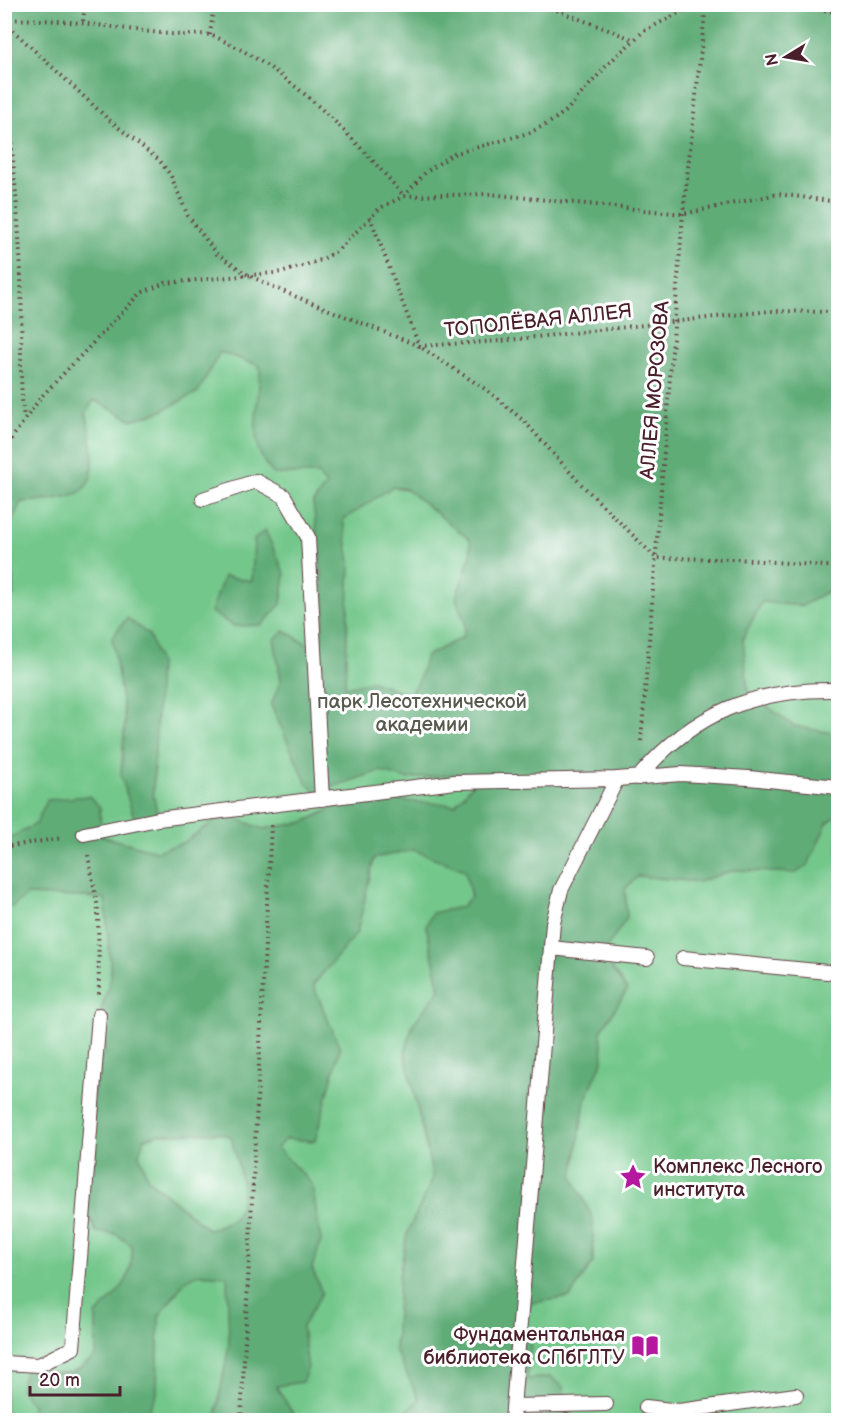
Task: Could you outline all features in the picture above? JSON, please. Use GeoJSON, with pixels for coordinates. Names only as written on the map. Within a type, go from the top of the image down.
{"type":"FeatureCollection","features":[{"type":"Feature","properties":{"kind":"lane"},"geometry":{"type":"LineString","coordinates":[[203,499],[256,481],[284,496],[308,537],[322,799]]}},
{"type":"Feature","properties":{"kind":"lane"},"geometry":{"type":"LineString","coordinates":[[638,778],[674,739],[724,709],[778,693],[814,689],[838,690]]}},
{"type":"Feature","properties":{"kind":"lane"},"geometry":{"type":"LineString","coordinates":[[84,834],[158,819],[454,782],[616,779],[681,774],[838,787]]}},
{"type":"Feature","properties":{"kind":"lane"},"geometry":{"type":"LineString","coordinates":[[606,1404],[513,1413],[550,948],[561,890],[616,779]]}},
{"type":"Feature","properties":{"kind":"lane"},"geometry":{"type":"LineString","coordinates":[[550,948],[647,958]]}},
{"type":"Feature","properties":{"kind":"lane"},"geometry":{"type":"LineString","coordinates":[[683,958],[838,974]]}},
{"type":"Feature","properties":{"kind":"lane"},"geometry":{"type":"LineString","coordinates":[[4,1363],[39,1365],[73,1348],[99,1016]]}},
{"type":"Feature","properties":{"kind":"lane"},"geometry":{"type":"LineString","coordinates":[[646,1407],[679,1411],[796,1395]]}},
{"type":"Feature","properties":{"kind":"path"},"geometry":{"type":"LineString","coordinates":[[83,21],[85,4]]}},
{"type":"Feature","properties":{"kind":"path"},"geometry":{"type":"LineString","coordinates":[[210,35],[214,4]]}},
{"type":"Feature","properties":{"kind":"path"},"geometry":{"type":"LineString","coordinates":[[540,4],[635,40]]}},
{"type":"Feature","properties":{"kind":"path"},"geometry":{"type":"LineString","coordinates":[[4,449],[24,419],[60,377],[141,293],[165,283],[284,272],[321,260],[338,250],[380,208],[404,196],[426,172],[453,154],[529,134],[549,123],[566,111],[610,62],[644,31],[696,4]]}},
{"type":"Feature","properties":{"kind":"path","name":"АЛЛЕЯ МОРОЗОВА"},"geometry":{"type":"LineString","coordinates":[[638,778],[683,214],[706,4]]}},
{"type":"Feature","properties":{"kind":"path"},"geometry":{"type":"LineString","coordinates":[[795,4],[838,13]]}},
{"type":"Feature","properties":{"kind":"path"},"geometry":{"type":"LineString","coordinates":[[4,21],[42,18],[83,21],[183,36],[210,35],[276,72],[316,103],[404,196],[489,194],[683,214],[778,194],[838,202]]}},
{"type":"Feature","properties":{"kind":"path"},"geometry":{"type":"LineString","coordinates":[[4,21],[108,119],[160,161],[171,176],[188,216],[217,254],[248,274],[419,346],[509,407],[578,481],[656,558],[737,560],[838,567]]}},
{"type":"Feature","properties":{"kind":"path"},"geometry":{"type":"LineString","coordinates":[[4,59],[13,134],[20,263],[20,390],[24,419]]}},
{"type":"Feature","properties":{"kind":"path"},"geometry":{"type":"LineString","coordinates":[[370,217],[419,346]]}},
{"type":"Feature","properties":{"kind":"path","name":"ТОПОЛЁВАЯ АЛЛЕЯ"},"geometry":{"type":"LineString","coordinates":[[419,346],[500,341],[770,311],[838,312]]}},
{"type":"Feature","properties":{"kind":"path"},"geometry":{"type":"LineString","coordinates":[[241,1420],[272,805]]}},
{"type":"Feature","properties":{"kind":"path"},"geometry":{"type":"LineString","coordinates":[[4,847],[84,834],[98,908],[99,1016]]}},
{"type":"Feature","properties":{"kind":"green space","name":"парк Лесотехнической академии"},"geometry":{"type":"Polygon","coordinates":[[[5,5],[838,5],[838,1420],[5,1420],[5,5]]]}},
{"type":"Feature","properties":{"kind":"green space","name":"парк Лесотехнической академии"},"geometry":{"type":"Polygon","coordinates":[[[5,5],[838,5],[838,585],[802,606],[762,602],[743,638],[748,692],[794,726],[838,734],[838,815],[827,823],[808,865],[796,873],[734,870],[698,882],[638,876],[625,889],[627,918],[602,954],[627,990],[601,1031],[603,1060],[585,1101],[573,1177],[593,1219],[593,1262],[570,1297],[530,1303],[523,1324],[532,1336],[527,1379],[551,1377],[563,1387],[564,1415],[567,1420],[399,1420],[419,1399],[395,1350],[399,1276],[407,1234],[433,1178],[405,1053],[413,1024],[440,989],[426,926],[432,913],[461,907],[471,897],[465,870],[414,850],[374,858],[357,933],[313,985],[340,1048],[315,1141],[285,1139],[277,1148],[312,1184],[321,1241],[312,1268],[322,1293],[302,1327],[308,1368],[302,1382],[276,1386],[297,1420],[210,1420],[216,1416],[229,1344],[227,1276],[199,1274],[185,1281],[159,1316],[157,1393],[144,1420],[33,1420],[32,1405],[20,1389],[25,1371],[69,1373],[77,1370],[96,1355],[96,1315],[123,1285],[130,1268],[132,1246],[116,1234],[96,1232],[87,1212],[95,1070],[105,1053],[100,1013],[111,977],[105,898],[27,895],[12,907],[5,906],[4,832],[12,837],[36,824],[47,800],[89,796],[100,807],[101,836],[156,851],[183,843],[224,814],[263,829],[304,822],[356,797],[455,805],[472,785],[466,773],[407,779],[380,771],[317,792],[307,784],[271,705],[281,680],[274,639],[285,631],[319,651],[326,608],[313,503],[326,485],[317,474],[274,474],[265,463],[256,437],[260,366],[220,352],[198,392],[160,412],[132,420],[94,400],[86,412],[93,457],[90,479],[85,488],[70,496],[21,502],[9,528],[14,596],[5,598],[5,5]],[[392,487],[343,520],[350,562],[345,687],[372,681],[409,694],[418,683],[426,656],[463,637],[465,623],[456,598],[471,554],[470,540],[406,489],[392,487]],[[218,1133],[157,1134],[144,1139],[139,1154],[148,1179],[209,1230],[234,1217],[239,1209],[242,1189],[231,1137],[218,1133]]]}},
{"type":"Feature","properties":{"kind":"green space"},"geometry":{"type":"Polygon","coordinates":[[[265,530],[285,574],[281,604],[262,625],[233,626],[211,612],[224,576],[252,581],[254,540],[265,530]]]}},
{"type":"Feature","properties":{"kind":"green space"},"geometry":{"type":"Polygon","coordinates":[[[127,618],[149,635],[159,663],[153,794],[159,821],[145,823],[133,815],[121,776],[125,720],[112,637],[127,618]]]}},
{"type":"Feature","properties":{"kind":"place","name":"Комплекс Лесного института"},"geometry":{"type":"Point","coordinates":[633,1177]}},
{"type":"Feature","properties":{"kind":"place","name":"Фундаментальная библиотека СПбГЛТУ"},"geometry":{"type":"Point","coordinates":[645,1346]}}]}
